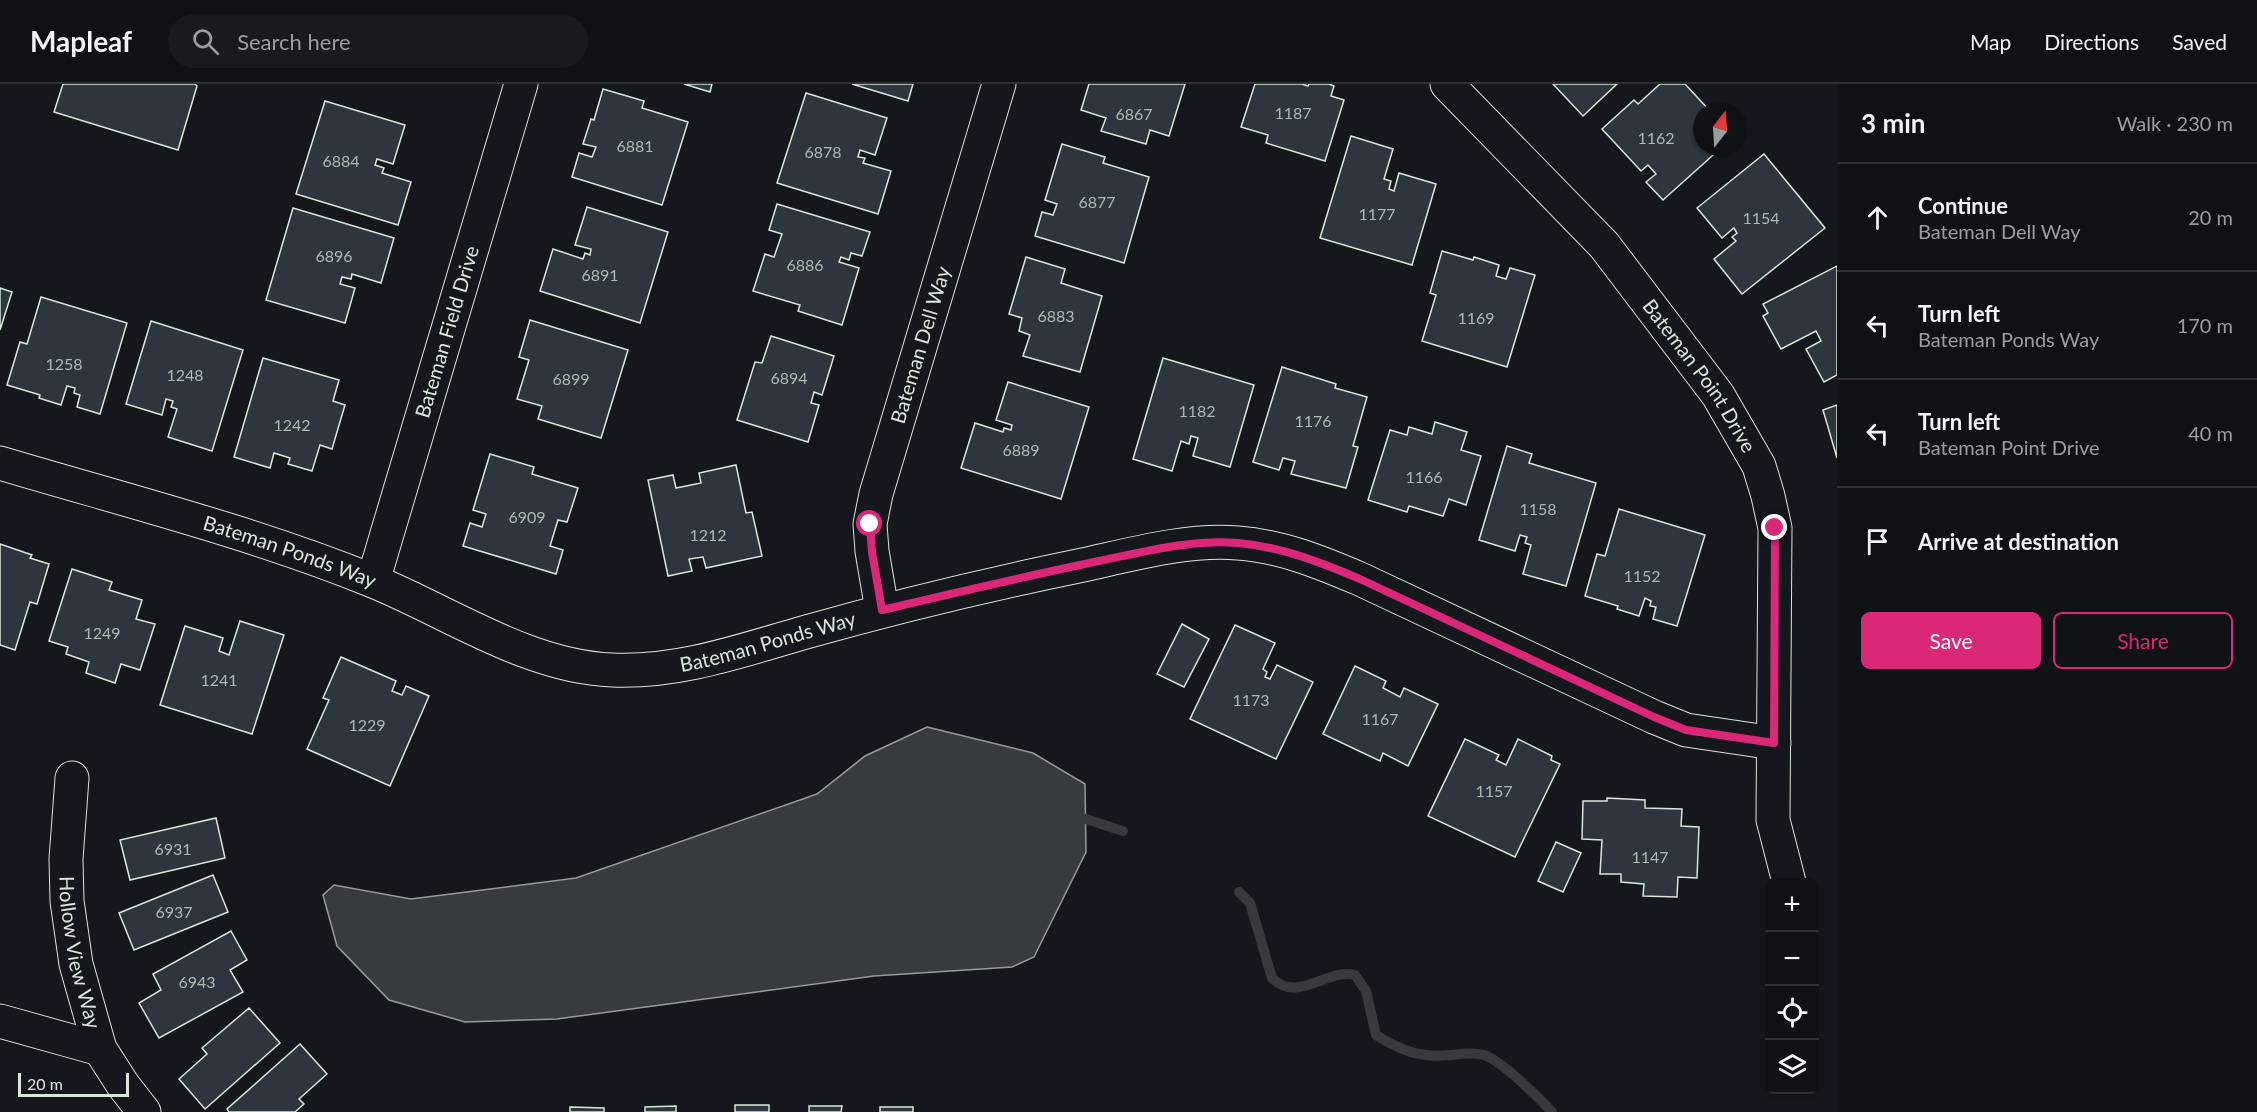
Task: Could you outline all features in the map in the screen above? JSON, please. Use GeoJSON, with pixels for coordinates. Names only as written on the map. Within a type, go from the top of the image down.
{"type":"FeatureCollection","features":[{"type":"Feature","properties":{"kind":"street","name":"Bateman Dell Way"},"geometry":{"type":"LineString","coordinates":[[882,610],[870,524],[876,494],[999,84]]}},
{"type":"Feature","properties":{"kind":"street","name":"Bateman Point Drive"},"geometry":{"type":"LineString","coordinates":[[1447,84],[1604,245],[1718,395],[1759,466],[1775,528],[1773,820],[1788,878]]}},
{"type":"Feature","properties":{"kind":"street","name":"Bateman Field Drive"},"geometry":{"type":"LineString","coordinates":[[373,581],[514,86]]}},
{"type":"Feature","properties":{"kind":"street","name":"Bateman Ponds Way"},"geometry":{"type":"LineString","coordinates":[[0,463],[262,542],[373,581],[521,648],[559,662],[587,668],[613,670],[656,669],[699,662],[882,610],[982,586],[1153,550],[1196,544],[1236,543],[1275,548],[1317,561],[1360,579],[1686,730],[1774,743]]}},
{"type":"Feature","properties":{"kind":"street","name":"Hollow View Way"},"geometry":{"type":"LineString","coordinates":[[72,778],[66,859],[67,901],[76,963],[100,1049],[144,1112]]}},
{"type":"Feature","properties":{"kind":"street"},"geometry":{"type":"LineString","coordinates":[[0,1021],[100,1049]]}},
{"type":"Feature","properties":{"kind":"shaded area"},"geometry":{"type":"Polygon","coordinates":[[[927,727],[1033,753],[1085,784],[1086,852],[1034,957],[1012,967],[874,976],[557,1019],[465,1022],[389,1000],[337,946],[323,895],[334,885],[411,899],[576,878],[817,794],[865,756],[927,727]]]}},
{"type":"Feature","properties":{"kind":"building"},"geometry":{"type":"Polygon","coordinates":[[[63,84],[195,84],[197,86],[178,150],[54,112],[63,84]]]}},
{"type":"Feature","properties":{"kind":"building"},"geometry":{"type":"Polygon","coordinates":[[[684,84],[712,84],[710,92],[684,84]]]}},
{"type":"Feature","properties":{"kind":"building"},"geometry":{"type":"Polygon","coordinates":[[[852,84],[913,84],[908,101],[852,84]]]}},
{"type":"Feature","properties":{"kind":"building"},"geometry":{"type":"Polygon","coordinates":[[[1089,84],[1185,84],[1169,136],[1150,130],[1146,144],[1101,131],[1106,118],[1081,110],[1089,84]]]}},
{"type":"Feature","properties":{"kind":"building"},"geometry":{"type":"Polygon","coordinates":[[[1255,84],[1308,86],[1309,84],[1329,84],[1334,86],[1331,96],[1344,100],[1325,161],[1266,143],[1268,135],[1241,127],[1255,84]]]}},
{"type":"Feature","properties":{"kind":"building"},"geometry":{"type":"Polygon","coordinates":[[[1553,84],[1617,84],[1583,116],[1553,84]]]}},
{"type":"Feature","properties":{"kind":"building"},"geometry":{"type":"Polygon","coordinates":[[[1660,84],[1685,84],[1702,102],[1693,102],[1693,156],[1712,156],[1663,200],[1646,182],[1656,174],[1648,165],[1641,171],[1602,129],[1634,100],[1638,104],[1660,84]]]}},
{"type":"Feature","properties":{"kind":"building"},"geometry":{"type":"Polygon","coordinates":[[[603,89],[644,101],[642,108],[688,122],[662,205],[572,177],[579,153],[592,157],[596,147],[583,144],[591,119],[594,120],[603,89]]]}},
{"type":"Feature","properties":{"kind":"building"},"geometry":{"type":"Polygon","coordinates":[[[806,93],[887,118],[875,155],[860,150],[858,157],[865,158],[863,163],[891,171],[878,214],[777,183],[806,93]]]}},
{"type":"Feature","properties":{"kind":"building"},"geometry":{"type":"Polygon","coordinates":[[[325,101],[405,125],[393,164],[377,159],[375,165],[384,168],[382,173],[411,182],[398,225],[296,194],[325,101]]]}},
{"type":"Feature","properties":{"kind":"building"},"geometry":{"type":"Polygon","coordinates":[[[1351,136],[1393,149],[1384,179],[1391,181],[1389,189],[1394,191],[1399,173],[1436,184],[1412,265],[1320,238],[1351,136]]]}},
{"type":"Feature","properties":{"kind":"building"},"geometry":{"type":"Polygon","coordinates":[[[1062,144],[1105,157],[1103,163],[1149,177],[1124,263],[1035,236],[1042,212],[1053,215],[1057,204],[1045,200],[1062,144]]]}},
{"type":"Feature","properties":{"kind":"building"},"geometry":{"type":"Polygon","coordinates":[[[1764,154],[1825,228],[1742,294],[1714,259],[1736,241],[1732,237],[1737,233],[1734,228],[1722,238],[1697,208],[1764,154]]]}},
{"type":"Feature","properties":{"kind":"building"},"geometry":{"type":"Polygon","coordinates":[[[777,204],[870,232],[862,256],[851,253],[849,260],[841,257],[839,262],[859,268],[842,325],[798,311],[800,305],[753,291],[765,254],[774,257],[782,234],[769,230],[777,204]]]}},
{"type":"Feature","properties":{"kind":"building"},"geometry":{"type":"Polygon","coordinates":[[[587,207],[668,232],[640,323],[540,291],[553,249],[583,259],[585,253],[590,255],[591,249],[575,245],[587,207]]]}},
{"type":"Feature","properties":{"kind":"building"},"geometry":{"type":"Polygon","coordinates":[[[293,208],[394,238],[381,283],[352,274],[351,279],[342,277],[340,284],[355,288],[345,323],[266,300],[293,208]]]}},
{"type":"Feature","properties":{"kind":"building"},"geometry":{"type":"Polygon","coordinates":[[[1442,251],[1473,260],[1474,257],[1499,265],[1496,276],[1506,279],[1510,268],[1535,275],[1507,367],[1422,341],[1436,295],[1430,293],[1442,251]]]}},
{"type":"Feature","properties":{"kind":"building"},"geometry":{"type":"Polygon","coordinates":[[[1026,257],[1065,269],[1061,283],[1102,296],[1080,372],[1023,356],[1030,335],[1019,331],[1022,318],[1009,314],[1026,257]]]}},
{"type":"Feature","properties":{"kind":"building"},"geometry":{"type":"Polygon","coordinates":[[[1837,266],[1837,375],[1824,382],[1806,349],[1821,341],[1816,331],[1781,349],[1763,316],[1768,313],[1763,304],[1837,266]]]}},
{"type":"Feature","properties":{"kind":"building"},"geometry":{"type":"Polygon","coordinates":[[[0,288],[12,292],[0,330],[0,288]]]}},
{"type":"Feature","properties":{"kind":"building"},"geometry":{"type":"Polygon","coordinates":[[[41,297],[127,323],[100,414],[77,407],[80,395],[74,393],[75,388],[67,386],[61,405],[39,398],[40,395],[7,385],[20,342],[27,344],[41,297]]]}},
{"type":"Feature","properties":{"kind":"building"},"geometry":{"type":"Polygon","coordinates":[[[530,320],[628,350],[601,438],[538,419],[542,406],[517,399],[529,360],[519,357],[530,320]]]}},
{"type":"Feature","properties":{"kind":"building"},"geometry":{"type":"Polygon","coordinates":[[[151,321],[243,350],[212,451],[168,437],[177,409],[171,407],[173,401],[166,399],[162,415],[126,404],[151,321]]]}},
{"type":"Feature","properties":{"kind":"building"},"geometry":{"type":"Polygon","coordinates":[[[771,336],[834,356],[822,395],[814,392],[811,403],[819,405],[808,442],[737,420],[755,362],[762,363],[771,336]]]}},
{"type":"Feature","properties":{"kind":"building"},"geometry":{"type":"Polygon","coordinates":[[[263,358],[339,380],[333,401],[345,405],[332,449],[320,445],[312,471],[288,464],[290,458],[274,453],[270,468],[234,457],[263,358]]]}},
{"type":"Feature","properties":{"kind":"building"},"geometry":{"type":"Polygon","coordinates":[[[1163,358],[1254,385],[1230,467],[1193,456],[1198,438],[1191,436],[1189,444],[1181,441],[1172,471],[1133,459],[1163,358]]]}},
{"type":"Feature","properties":{"kind":"building"},"geometry":{"type":"Polygon","coordinates":[[[1282,367],[1336,384],[1335,388],[1367,397],[1353,446],[1358,447],[1346,488],[1291,474],[1295,461],[1283,458],[1279,470],[1253,462],[1282,367]]]}},
{"type":"Feature","properties":{"kind":"building"},"geometry":{"type":"Polygon","coordinates":[[[1008,382],[1089,407],[1061,499],[961,468],[975,423],[1003,432],[1004,428],[1011,430],[1012,425],[996,420],[1008,382]]]}},
{"type":"Feature","properties":{"kind":"building"},"geometry":{"type":"Polygon","coordinates":[[[1837,405],[1837,458],[1823,410],[1837,405]]]}},
{"type":"Feature","properties":{"kind":"building"},"geometry":{"type":"Polygon","coordinates":[[[1435,422],[1467,432],[1461,450],[1481,456],[1466,505],[1449,499],[1443,516],[1409,506],[1407,512],[1368,500],[1390,430],[1407,435],[1409,427],[1432,434],[1435,422]]]}},
{"type":"Feature","properties":{"kind":"building"},"geometry":{"type":"Polygon","coordinates":[[[1507,446],[1532,454],[1529,463],[1596,483],[1566,586],[1523,574],[1531,545],[1525,543],[1527,537],[1520,535],[1515,551],[1479,540],[1507,446]]]}},
{"type":"Feature","properties":{"kind":"building"},"geometry":{"type":"Polygon","coordinates":[[[490,454],[534,467],[532,474],[578,488],[567,522],[558,520],[550,546],[563,550],[556,574],[463,546],[470,523],[482,527],[486,514],[473,510],[490,454]]]}},
{"type":"Feature","properties":{"kind":"building"},"geometry":{"type":"Polygon","coordinates":[[[736,465],[746,513],[752,512],[762,556],[706,568],[703,557],[689,559],[692,571],[668,576],[648,480],[673,475],[676,488],[701,483],[699,473],[736,465]]]}},
{"type":"Feature","properties":{"kind":"building"},"geometry":{"type":"Polygon","coordinates":[[[1619,509],[1705,535],[1677,626],[1653,619],[1656,607],[1650,606],[1651,601],[1645,598],[1639,616],[1617,609],[1618,606],[1585,596],[1597,554],[1605,556],[1619,509]]]}},
{"type":"Feature","properties":{"kind":"building"},"geometry":{"type":"Polygon","coordinates":[[[0,544],[32,555],[30,558],[49,564],[37,604],[30,602],[15,650],[0,645],[0,544]]]}},
{"type":"Feature","properties":{"kind":"building"},"geometry":{"type":"Polygon","coordinates":[[[72,569],[112,582],[109,590],[142,600],[136,619],[155,624],[140,670],[121,664],[115,683],[86,673],[89,662],[66,654],[68,647],[49,641],[72,569]]]}},
{"type":"Feature","properties":{"kind":"building"},"geometry":{"type":"Polygon","coordinates":[[[240,621],[284,635],[252,734],[160,705],[185,626],[223,638],[219,651],[229,655],[240,621]]]}},
{"type":"Feature","properties":{"kind":"building"},"geometry":{"type":"Polygon","coordinates":[[[1182,624],[1209,639],[1184,687],[1157,674],[1182,624]]]}},
{"type":"Feature","properties":{"kind":"building"},"geometry":{"type":"Polygon","coordinates":[[[1235,625],[1275,643],[1263,669],[1267,672],[1265,677],[1270,679],[1277,665],[1313,682],[1276,759],[1190,719],[1235,625]]]}},
{"type":"Feature","properties":{"kind":"building"},"geometry":{"type":"Polygon","coordinates":[[[341,657],[396,681],[392,691],[402,695],[406,686],[429,696],[390,786],[307,749],[329,700],[323,698],[341,657]]]}},
{"type":"Feature","properties":{"kind":"building"},"geometry":{"type":"Polygon","coordinates":[[[1355,666],[1386,681],[1383,688],[1400,697],[1404,688],[1438,704],[1408,766],[1383,753],[1380,761],[1323,734],[1355,666]]]}},
{"type":"Feature","properties":{"kind":"building"},"geometry":{"type":"Polygon","coordinates":[[[1465,739],[1499,755],[1496,760],[1506,765],[1518,739],[1552,756],[1551,760],[1560,764],[1515,857],[1428,816],[1465,739]]]}},
{"type":"Feature","properties":{"kind":"building"},"geometry":{"type":"Polygon","coordinates":[[[1607,798],[1645,800],[1645,808],[1682,809],[1681,826],[1699,827],[1697,878],[1678,877],[1677,897],[1643,896],[1644,884],[1621,882],[1621,874],[1600,874],[1602,840],[1582,839],[1583,801],[1607,801],[1607,798]]]}},
{"type":"Feature","properties":{"kind":"building"},"geometry":{"type":"Polygon","coordinates":[[[216,818],[225,858],[130,880],[120,840],[216,818]]]}},
{"type":"Feature","properties":{"kind":"building"},"geometry":{"type":"Polygon","coordinates":[[[1556,842],[1581,853],[1563,892],[1538,881],[1556,842]]]}},
{"type":"Feature","properties":{"kind":"building"},"geometry":{"type":"Polygon","coordinates":[[[213,875],[228,912],[134,950],[119,913],[213,875]]]}},
{"type":"Feature","properties":{"kind":"building"},"geometry":{"type":"Polygon","coordinates":[[[231,931],[247,960],[230,970],[243,992],[159,1038],[139,1003],[161,990],[153,974],[231,931]]]}},
{"type":"Feature","properties":{"kind":"building"},"geometry":{"type":"Polygon","coordinates":[[[249,1008],[280,1043],[205,1109],[179,1079],[207,1054],[202,1048],[249,1008]]]}},
{"type":"Feature","properties":{"kind":"building"},"geometry":{"type":"Polygon","coordinates":[[[300,1044],[327,1074],[299,1099],[304,1104],[295,1112],[229,1112],[227,1109],[300,1044]]]}},
{"type":"Feature","properties":{"kind":"building"},"geometry":{"type":"Polygon","coordinates":[[[735,1105],[769,1105],[769,1112],[735,1112],[735,1105]]]}},
{"type":"Feature","properties":{"kind":"building"},"geometry":{"type":"Polygon","coordinates":[[[676,1106],[676,1112],[645,1112],[645,1107],[676,1106]]]}},
{"type":"Feature","properties":{"kind":"building"},"geometry":{"type":"Polygon","coordinates":[[[809,1106],[842,1106],[841,1112],[809,1112],[809,1106]]]}},
{"type":"Feature","properties":{"kind":"building"},"geometry":{"type":"Polygon","coordinates":[[[570,1107],[604,1108],[604,1112],[570,1112],[570,1107]]]}},
{"type":"Feature","properties":{"kind":"building"},"geometry":{"type":"Polygon","coordinates":[[[880,1107],[913,1107],[913,1112],[880,1112],[880,1107]]]}},
{"type":"Feature","properties":{"kind":"waterway"},"geometry":{"type":"LineString","coordinates":[[1086,819],[1123,831]]}},
{"type":"Feature","properties":{"kind":"waterway"},"geometry":{"type":"LineString","coordinates":[[1239,892],[1250,903],[1272,978],[1292,988],[1334,976],[1355,975],[1366,991],[1376,1035],[1403,1049],[1421,1054],[1484,1055],[1510,1072],[1552,1112]]}},
{"type":"Feature","properties":{"kind":"route"},"geometry":{"type":"LineString","coordinates":[[870,524],[872,552],[882,610],[982,586],[1153,550],[1196,544],[1236,543],[1275,548],[1317,561],[1360,579],[1686,730],[1774,743],[1775,528]]}}]}
